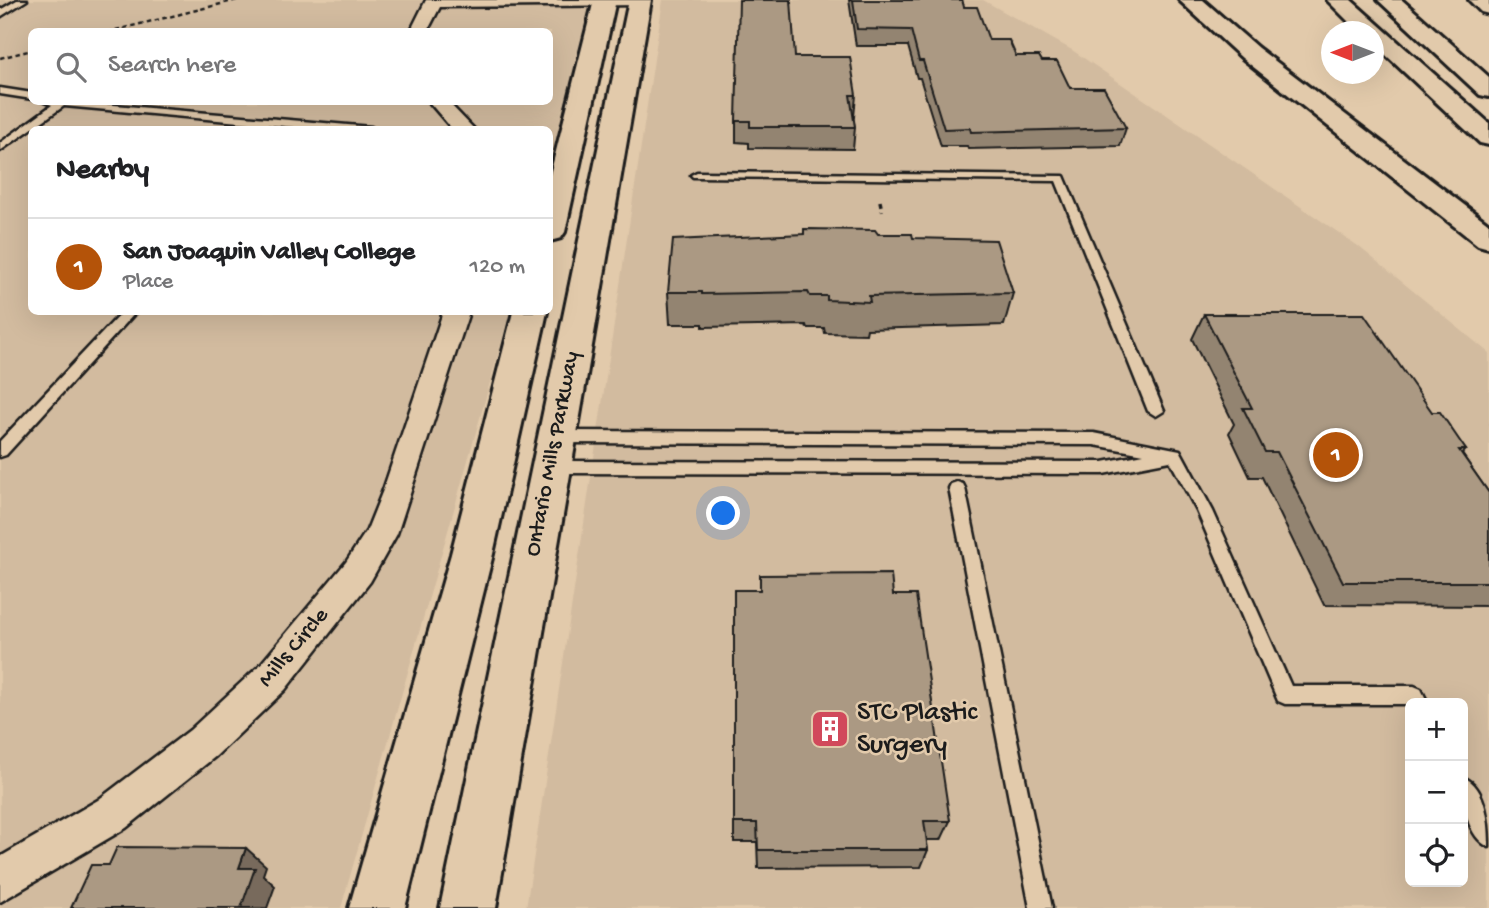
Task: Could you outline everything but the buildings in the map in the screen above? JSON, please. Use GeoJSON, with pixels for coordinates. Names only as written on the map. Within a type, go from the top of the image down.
{"type":"FeatureCollection","features":[{"type":"Feature","properties":{"kind":"main road"},"geometry":{"type":"LineString","coordinates":[[553,219],[605,0]]}},
{"type":"Feature","properties":{"kind":"main road","name":"Ontario Mills Parkway"},"geometry":{"type":"LineString","coordinates":[[468,908],[552,452],[640,0]]}},
{"type":"Feature","properties":{"kind":"main road"},"geometry":{"type":"LineString","coordinates":[[1190,0],[1250,53],[1489,239]]}},
{"type":"Feature","properties":{"kind":"main road"},"geometry":{"type":"LineString","coordinates":[[1338,0],[1361,21]]}},
{"type":"Feature","properties":{"kind":"main road"},"geometry":{"type":"LineString","coordinates":[[1389,0],[1489,90]]}},
{"type":"Feature","properties":{"kind":"main road"},"geometry":{"type":"LineString","coordinates":[[1420,0],[1469,42]]}},
{"type":"Feature","properties":{"kind":"main road"},"geometry":{"type":"LineString","coordinates":[[1480,0],[1489,7]]}},
{"type":"Feature","properties":{"kind":"main road"},"geometry":{"type":"LineString","coordinates":[[1384,42],[1489,137]]}},
{"type":"Feature","properties":{"kind":"main road"},"geometry":{"type":"LineString","coordinates":[[377,908],[472,554],[529,315]]}},
{"type":"Feature","properties":{"kind":"street"},"geometry":{"type":"LineString","coordinates":[[420,28],[434,1],[640,0]]}},
{"type":"Feature","properties":{"kind":"street"},"geometry":{"type":"LineString","coordinates":[[441,105],[462,126]]}},
{"type":"Feature","properties":{"kind":"street","name":"Mills Circle"},"geometry":{"type":"LineString","coordinates":[[0,881],[112,814],[203,743],[272,678],[358,572],[381,534],[398,490],[455,315]]}},
{"type":"Feature","properties":{"kind":"lane"},"geometry":{"type":"LineString","coordinates":[[0,14],[23,0]]}},
{"type":"Feature","properties":{"kind":"lane"},"geometry":{"type":"LineString","coordinates":[[0,91],[28,95]]}},
{"type":"Feature","properties":{"kind":"lane"},"geometry":{"type":"LineString","coordinates":[[0,148],[53,105]]}},
{"type":"Feature","properties":{"kind":"lane"},"geometry":{"type":"LineString","coordinates":[[76,105],[291,126]]}},
{"type":"Feature","properties":{"kind":"lane"},"geometry":{"type":"LineString","coordinates":[[697,175],[1059,178],[1156,411]]}},
{"type":"Feature","properties":{"kind":"lane"},"geometry":{"type":"LineString","coordinates":[[0,451],[126,315]]}},
{"type":"Feature","properties":{"kind":"lane"},"geometry":{"type":"LineString","coordinates":[[552,452],[1094,439],[1174,454]]}},
{"type":"Feature","properties":{"kind":"lane"},"geometry":{"type":"LineString","coordinates":[[552,452],[1103,468],[1174,454]]}},
{"type":"Feature","properties":{"kind":"lane"},"geometry":{"type":"LineString","coordinates":[[1174,454],[1205,511],[1285,695],[1414,695],[1416,698]]}},
{"type":"Feature","properties":{"kind":"lane"},"geometry":{"type":"LineString","coordinates":[[957,488],[1041,908]]}},
{"type":"Feature","properties":{"kind":"lane"},"geometry":{"type":"LineString","coordinates":[[1468,796],[1489,836]]}},
{"type":"Feature","properties":{"kind":"path"},"geometry":{"type":"LineString","coordinates":[[124,28],[237,0]]}},
{"type":"Feature","properties":{"kind":"path"},"geometry":{"type":"LineString","coordinates":[[0,58],[28,51]]}},
{"type":"Feature","properties":{"kind":"path"},"geometry":{"type":"LineString","coordinates":[[880,201],[882,211]]}},
{"type":"Feature","properties":{"kind":"shaded area"},"geometry":{"type":"Polygon","coordinates":[[[0,0],[598,0],[553,160],[553,126],[28,126],[28,315],[509,315],[341,908],[0,908],[0,0]]]}},
{"type":"Feature","properties":{"kind":"shaded area"},"geometry":{"type":"Polygon","coordinates":[[[663,0],[983,0],[1072,50],[1358,246],[1489,353],[1489,908],[526,908],[663,0]]]}},
{"type":"Feature","properties":{"kind":"place","name":"San Joaquin Valley College"},"geometry":{"type":"Point","coordinates":[1336,455]}},
{"type":"Feature","properties":{"kind":"place","name":"STC Plastic Surgery"},"geometry":{"type":"Point","coordinates":[830,729]}}]}
